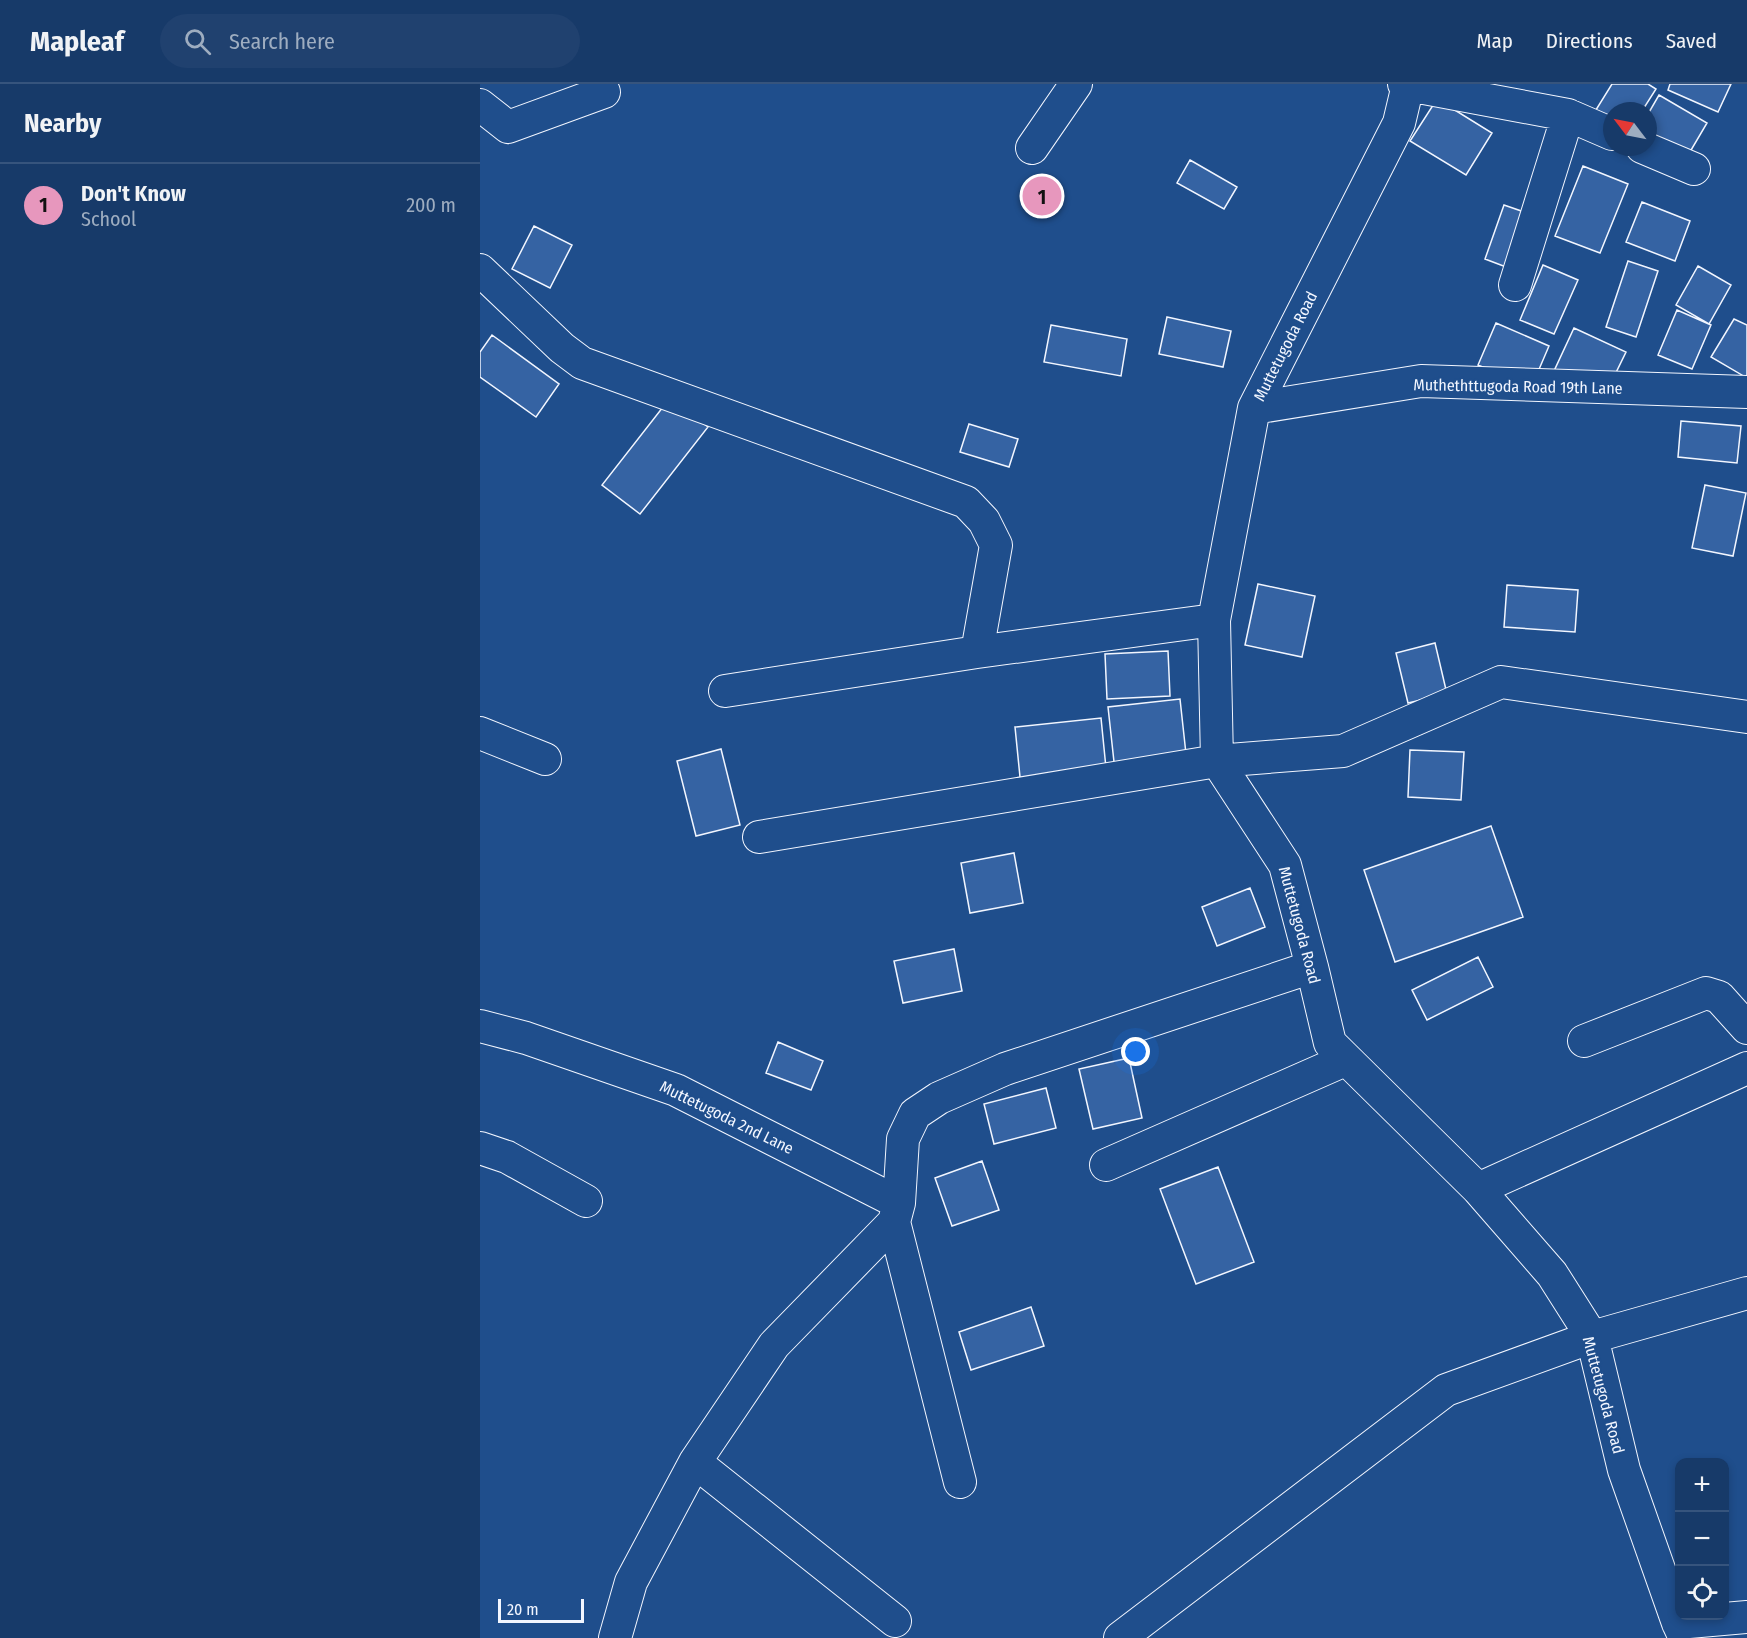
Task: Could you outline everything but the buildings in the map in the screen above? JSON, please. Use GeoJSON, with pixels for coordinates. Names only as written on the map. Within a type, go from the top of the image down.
{"type":"FeatureCollection","features":[{"type":"Feature","properties":{"kind":"street"},"geometry":{"type":"LineString","coordinates":[[1032,148],[1076,84]]}},
{"type":"Feature","properties":{"kind":"street"},"geometry":{"type":"LineString","coordinates":[[1406,85],[1568,116],[1603,130]]}},
{"type":"Feature","properties":{"kind":"street","name":"Muttetugoda Road"},"geometry":{"type":"LineString","coordinates":[[1406,85],[1400,123],[1254,408],[1214,620],[1217,761],[1285,865],[1330,1043],[1478,1189],[1552,1274],[1592,1337],[1624,1470],[1682,1631]]}},
{"type":"Feature","properties":{"kind":"street"},"geometry":{"type":"LineString","coordinates":[[480,105],[508,127],[604,92]]}},
{"type":"Feature","properties":{"kind":"street"},"geometry":{"type":"LineString","coordinates":[[1515,285],[1568,116]]}},
{"type":"Feature","properties":{"kind":"street"},"geometry":{"type":"LineString","coordinates":[[1657,153],[1694,169]]}},
{"type":"Feature","properties":{"kind":"street"},"geometry":{"type":"LineString","coordinates":[[480,270],[562,348],[582,363],[966,502],[984,521],[996,545],[977,652]]}},
{"type":"Feature","properties":{"kind":"street","name":"Muthethttugoda Road 19th Lane"},"geometry":{"type":"LineString","coordinates":[[1254,408],[1421,381],[1747,392]]}},
{"type":"Feature","properties":{"kind":"street"},"geometry":{"type":"LineString","coordinates":[[726,690],[977,652],[1214,620]]}},
{"type":"Feature","properties":{"kind":"street"},"geometry":{"type":"LineString","coordinates":[[759,837],[1217,761],[1343,751],[1501,682],[1747,717]]}},
{"type":"Feature","properties":{"kind":"street"},"geometry":{"type":"LineString","coordinates":[[480,733],[545,759]]}},
{"type":"Feature","properties":{"kind":"street"},"geometry":{"type":"LineString","coordinates":[[960,1482],[896,1213],[903,1139],[915,1114],[939,1098],[1005,1068],[1312,967]]}},
{"type":"Feature","properties":{"kind":"street"},"geometry":{"type":"LineString","coordinates":[[1584,1041],[1706,993],[1719,997],[1747,1028]]}},
{"type":"Feature","properties":{"kind":"street","name":"Muttetugoda 2nd Lane"},"geometry":{"type":"LineString","coordinates":[[480,1026],[526,1038],[676,1090],[896,1213]]}},
{"type":"Feature","properties":{"kind":"street"},"geometry":{"type":"LineString","coordinates":[[1106,1165],[1345,1060]]}},
{"type":"Feature","properties":{"kind":"street"},"geometry":{"type":"LineString","coordinates":[[1478,1189],[1747,1068]]}},
{"type":"Feature","properties":{"kind":"street"},"geometry":{"type":"LineString","coordinates":[[480,1148],[507,1157],[586,1201]]}},
{"type":"Feature","properties":{"kind":"street"},"geometry":{"type":"LineString","coordinates":[[615,1638],[631,1582],[695,1462],[774,1346],[896,1213]]}},
{"type":"Feature","properties":{"kind":"street"},"geometry":{"type":"LineString","coordinates":[[1120,1638],[1446,1390],[1592,1337],[1747,1293]]}},
{"type":"Feature","properties":{"kind":"street"},"geometry":{"type":"LineString","coordinates":[[695,1462],[895,1621]]}},
{"type":"Feature","properties":{"kind":"street"},"geometry":{"type":"LineString","coordinates":[[1682,1631],[1747,1617]]}},
{"type":"Feature","properties":{"kind":"place","name":"Don't Know"},"geometry":{"type":"Point","coordinates":[1042,196]}}]}
